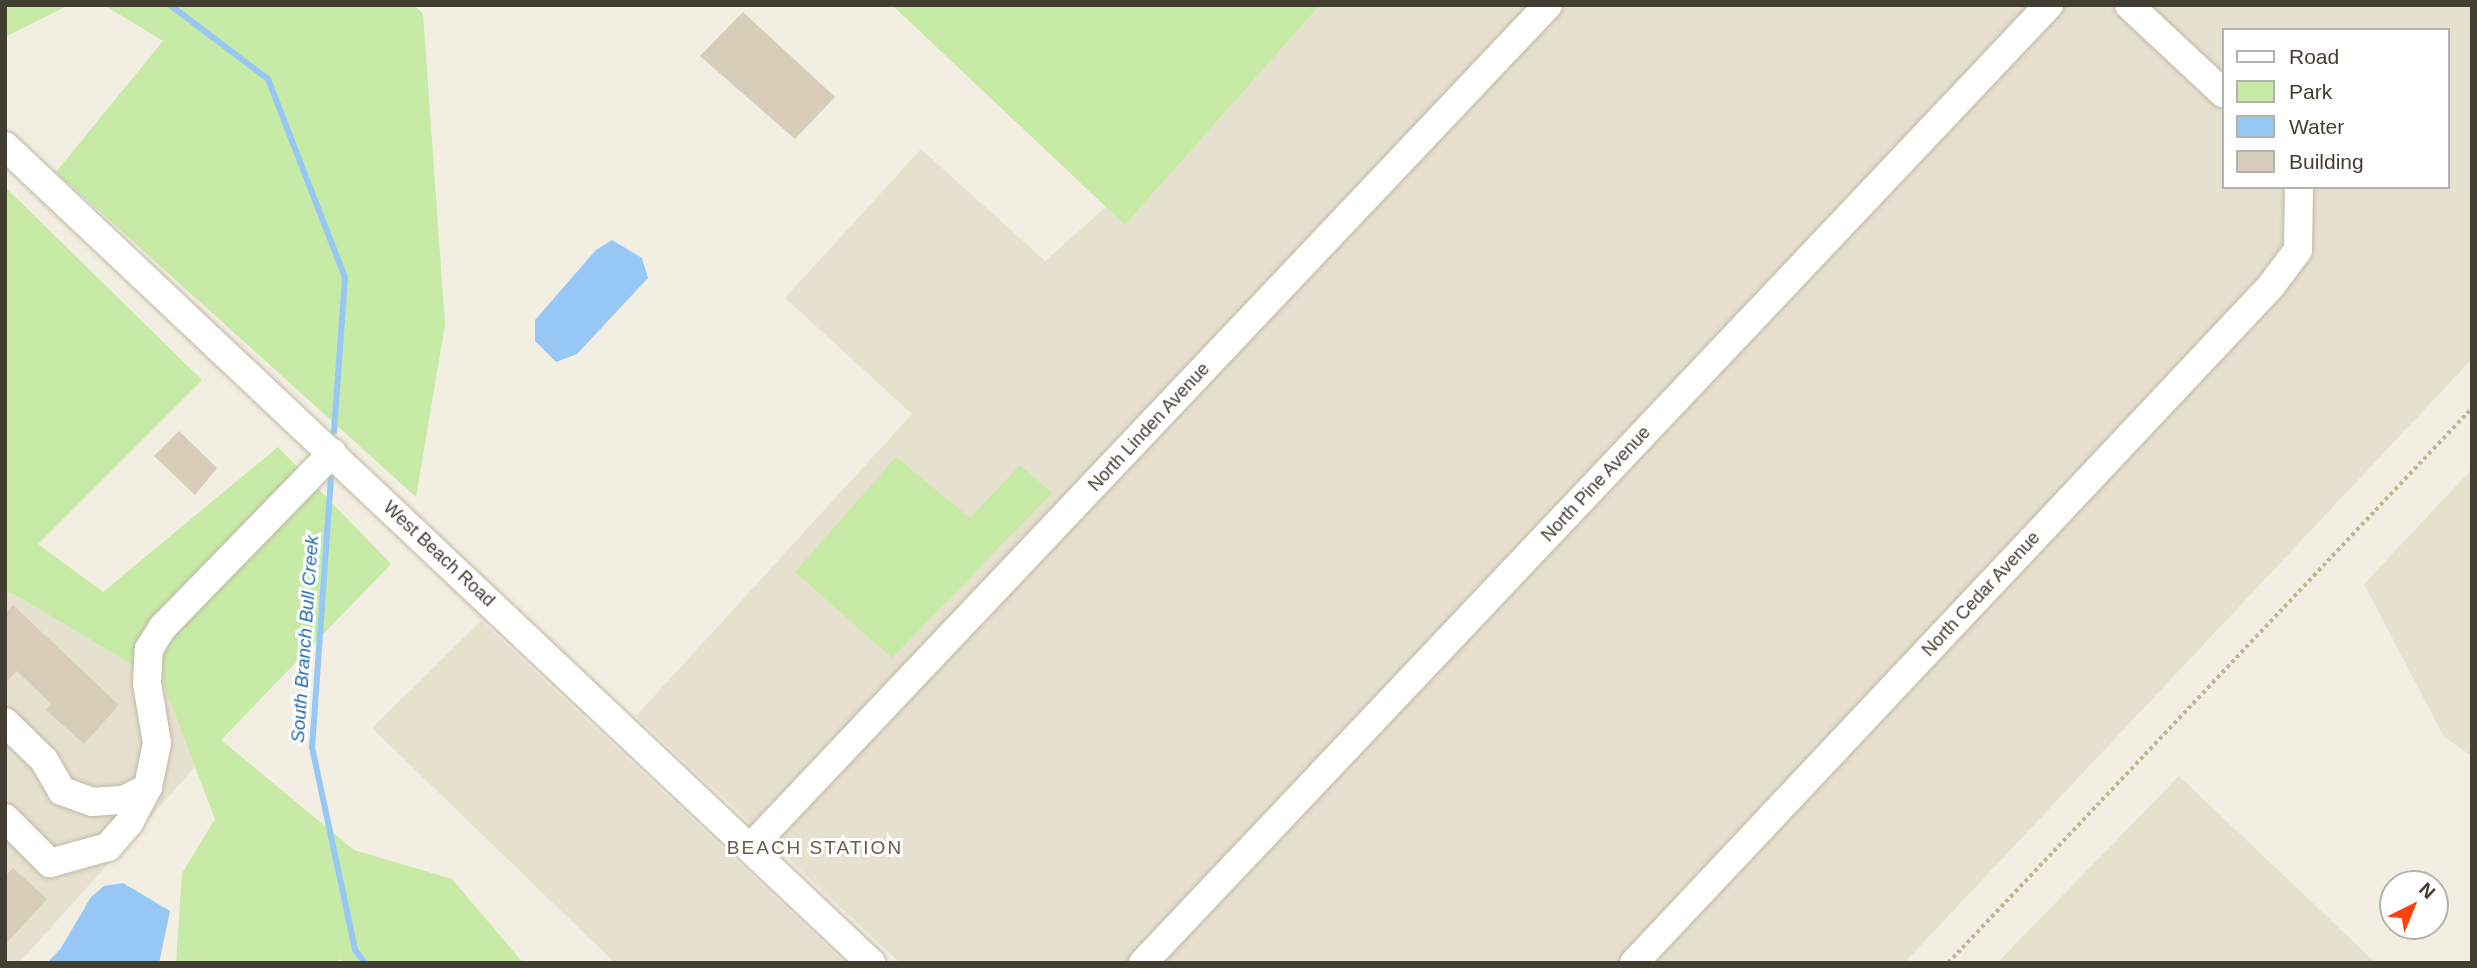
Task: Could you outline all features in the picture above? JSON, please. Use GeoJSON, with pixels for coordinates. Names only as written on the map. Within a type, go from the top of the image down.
{"type":"FeatureCollection","features":[{"type":"Feature","properties":{"kind":"street","name":"North Linden Avenue"},"geometry":{"type":"LineString","coordinates":[[750,848],[1548,5]]}},
{"type":"Feature","properties":{"kind":"street","name":"North Pine Avenue"},"geometry":{"type":"LineString","coordinates":[[1143,963],[2049,5]]}},
{"type":"Feature","properties":{"kind":"street"},"geometry":{"type":"LineString","coordinates":[[2129,5],[2222,92]]}},
{"type":"Feature","properties":{"kind":"street","name":"West Beach Road"},"geometry":{"type":"LineString","coordinates":[[5,146],[872,963]]}},
{"type":"Feature","properties":{"kind":"street","name":"North Cedar Avenue"},"geometry":{"type":"LineString","coordinates":[[1634,963],[2271,286],[2298,250],[2300,199]]}},
{"type":"Feature","properties":{"kind":"street"},"geometry":{"type":"LineString","coordinates":[[5,818],[50,863],[108,847],[130,823],[148,787],[157,743],[147,683],[149,649],[163,627],[332,453]]}},
{"type":"Feature","properties":{"kind":"street"},"geometry":{"type":"LineString","coordinates":[[5,722],[44,760],[62,791],[92,802],[124,800],[148,787]]}},
{"type":"Feature","properties":{"kind":"path"},"geometry":{"type":"LineString","coordinates":[[1948,963],[2472,408]]}},
{"type":"Feature","properties":{"kind":"shaded area"},"geometry":{"type":"Polygon","coordinates":[[[1320,5],[2472,5],[2472,359],[1904,963],[900,963],[636,716],[912,414],[785,298],[921,149],[1045,261],[1106,207],[1125,225],[1320,5]]]}},
{"type":"Feature","properties":{"kind":"shaded area"},"geometry":{"type":"Polygon","coordinates":[[[2472,469],[2472,756],[2444,737],[2364,584],[2472,469]]]}},
{"type":"Feature","properties":{"kind":"shaded area"},"geometry":{"type":"Polygon","coordinates":[[[12,593],[163,683],[195,767],[19,963],[5,962],[5,594],[12,593]]]}},
{"type":"Feature","properties":{"kind":"shaded area"},"geometry":{"type":"Polygon","coordinates":[[[481,621],[845,963],[615,963],[372,728],[481,621]]]}},
{"type":"Feature","properties":{"kind":"shaded area"},"geometry":{"type":"Polygon","coordinates":[[[2179,776],[2376,963],[1997,963],[2179,776]]]}},
{"type":"Feature","properties":{"kind":"green space"},"geometry":{"type":"Polygon","coordinates":[[[5,5],[69,5],[5,37],[5,5]]]}},
{"type":"Feature","properties":{"kind":"green space"},"geometry":{"type":"Polygon","coordinates":[[[104,5],[414,5],[423,14],[445,325],[416,497],[56,172],[163,41],[104,5]]]}},
{"type":"Feature","properties":{"kind":"green space"},"geometry":{"type":"Polygon","coordinates":[[[892,5],[1320,5],[1125,225],[892,5]]]}},
{"type":"Feature","properties":{"kind":"green space"},"geometry":{"type":"Polygon","coordinates":[[[5,187],[202,380],[38,544],[103,592],[278,447],[391,564],[221,740],[354,850],[452,879],[523,963],[344,963],[340,959],[336,963],[176,963],[182,873],[215,819],[163,683],[12,593],[5,594],[5,187]]]}},
{"type":"Feature","properties":{"kind":"green space"},"geometry":{"type":"Polygon","coordinates":[[[896,457],[970,518],[1020,465],[1052,493],[892,658],[795,572],[896,457]]]}},
{"type":"Feature","properties":{"kind":"water"},"geometry":{"type":"Polygon","coordinates":[[[612,240],[642,258],[648,278],[577,354],[556,362],[535,341],[535,320],[596,250],[612,240]]]}},
{"type":"Feature","properties":{"kind":"water"},"geometry":{"type":"Polygon","coordinates":[[[123,883],[170,911],[159,963],[47,963],[61,948],[91,897],[104,886],[123,883]]]}},
{"type":"Feature","properties":{"kind":"building"},"geometry":{"type":"Polygon","coordinates":[[[743,12],[835,97],[795,139],[700,56],[743,12]]]}},
{"type":"Feature","properties":{"kind":"building"},"geometry":{"type":"Polygon","coordinates":[[[179,431],[217,468],[195,495],[154,456],[179,431]]]}},
{"type":"Feature","properties":{"kind":"building"},"geometry":{"type":"Polygon","coordinates":[[[13,605],[119,705],[84,744],[46,710],[51,704],[17,671],[5,683],[5,614],[13,605]]]}},
{"type":"Feature","properties":{"kind":"building"},"geometry":{"type":"Polygon","coordinates":[[[13,868],[47,899],[5,945],[5,876],[13,868]]]}},
{"type":"Feature","properties":{"kind":"waterway","name":"South Branch Bull Creek"},"geometry":{"type":"LineString","coordinates":[[170,5],[268,79],[345,278],[334,432]]}},
{"type":"Feature","properties":{"kind":"waterway","name":"South Branch Bull Creek"},"geometry":{"type":"LineString","coordinates":[[331,477],[312,747],[355,950],[365,963]]}},
{"type":"Feature","properties":{"kind":"district","name":"BEACH STATION"},"geometry":{"type":"Point","coordinates":[815,848]}}]}
